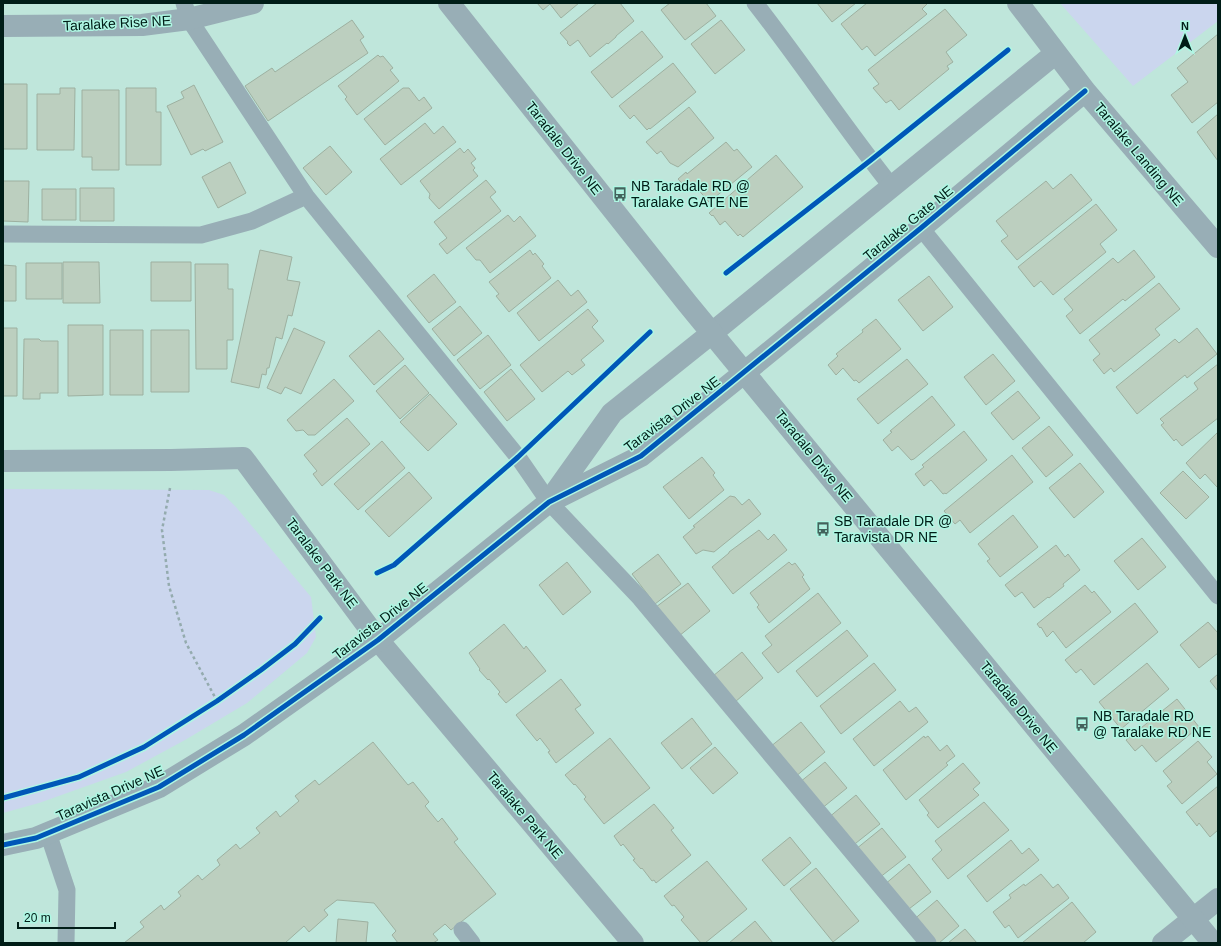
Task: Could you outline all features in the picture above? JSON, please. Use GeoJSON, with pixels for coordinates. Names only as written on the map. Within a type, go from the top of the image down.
{"type":"FeatureCollection","features":[{"type":"Feature","properties":{"kind":"street","name":"Taralake Rise NE"},"geometry":{"type":"LineString","coordinates":[[3,26],[142,25],[187,11],[253,3]]}},
{"type":"Feature","properties":{"kind":"street","name":"Taradale Drive NE"},"geometry":{"type":"LineString","coordinates":[[449,3],[687,303],[1213,943]]}},
{"type":"Feature","properties":{"kind":"street","name":"Taralake Landing NE"},"geometry":{"type":"LineString","coordinates":[[1018,3],[1085,91],[1218,247]]}},
{"type":"Feature","properties":{"kind":"street"},"geometry":{"type":"LineString","coordinates":[[712,333],[1056,53]]}},
{"type":"Feature","properties":{"kind":"street","name":"Taralake Gate NE"},"geometry":{"type":"LineString","coordinates":[[745,372],[1085,91]]}},
{"type":"Feature","properties":{"kind":"street","name":"Taravista Drive NE"},"geometry":{"type":"LineString","coordinates":[[549,502],[612,413],[712,333]]}},
{"type":"Feature","properties":{"kind":"street","name":"Taravista Drive NE"},"geometry":{"type":"LineString","coordinates":[[3,845],[36,838],[159,787],[244,735],[378,640],[549,502],[641,456],[745,372]]}},
{"type":"Feature","properties":{"kind":"street","name":"Taralake Park NE"},"geometry":{"type":"LineString","coordinates":[[3,461],[243,458],[378,640],[633,943]]}},
{"type":"Feature","properties":{"kind":"street"},"geometry":{"type":"LineString","coordinates":[[1163,943],[1218,898]]}},
{"type":"Feature","properties":{"kind":"lane"},"geometry":{"type":"LineString","coordinates":[[756,3],[784,39],[871,160],[892,186]]}},
{"type":"Feature","properties":{"kind":"lane"},"geometry":{"type":"LineString","coordinates":[[187,11],[306,196],[518,456],[549,502],[640,598],[928,943]]}},
{"type":"Feature","properties":{"kind":"lane"},"geometry":{"type":"LineString","coordinates":[[3,234],[201,235],[252,221],[306,196]]}},
{"type":"Feature","properties":{"kind":"lane"},"geometry":{"type":"LineString","coordinates":[[921,228],[1218,596]]}},
{"type":"Feature","properties":{"kind":"lane"},"geometry":{"type":"LineString","coordinates":[[48,833],[68,890],[66,943]]}},
{"type":"Feature","properties":{"kind":"path"},"geometry":{"type":"LineString","coordinates":[[171,460],[170,487],[162,530],[169,586],[186,643],[217,701]]}},
{"type":"Feature","properties":{"kind":"path"},"geometry":{"type":"LineString","coordinates":[[210,705],[223,697]]}},
{"type":"Feature","properties":{"kind":"shaded area"},"geometry":{"type":"Polygon","coordinates":[[[1060,3],[1218,3],[1218,21],[1133,86],[1060,3]]]}},
{"type":"Feature","properties":{"kind":"shaded area"},"geometry":{"type":"Polygon","coordinates":[[[3,489],[209,490],[224,495],[236,507],[311,597],[316,637],[307,653],[247,703],[185,740],[126,772],[39,803],[3,813],[3,489]]]}},
{"type":"Feature","properties":{"kind":"building"},"geometry":{"type":"Polygon","coordinates":[[[537,3],[579,3],[561,18],[550,4],[543,10],[537,3]]]}},
{"type":"Feature","properties":{"kind":"building"},"geometry":{"type":"Polygon","coordinates":[[[597,3],[620,3],[634,21],[608,44],[607,43],[590,57],[578,40],[570,46],[560,33],[597,3]]]}},
{"type":"Feature","properties":{"kind":"building"},"geometry":{"type":"Polygon","coordinates":[[[670,3],[706,3],[716,16],[685,40],[661,10],[670,3]]]}},
{"type":"Feature","properties":{"kind":"building"},"geometry":{"type":"Polygon","coordinates":[[[817,3],[856,3],[832,22],[817,3]]]}},
{"type":"Feature","properties":{"kind":"building"},"geometry":{"type":"Polygon","coordinates":[[[867,3],[928,3],[922,9],[927,14],[875,56],[867,46],[862,50],[841,24],[867,3]]]}},
{"type":"Feature","properties":{"kind":"building"},"geometry":{"type":"Polygon","coordinates":[[[945,9],[967,35],[946,52],[953,62],[947,66],[949,69],[899,110],[891,100],[886,103],[873,88],[879,84],[868,70],[945,9]]]}},
{"type":"Feature","properties":{"kind":"building"},"geometry":{"type":"Polygon","coordinates":[[[352,20],[364,37],[360,40],[368,53],[268,121],[245,86],[272,68],[275,72],[352,20]]]}},
{"type":"Feature","properties":{"kind":"building"},"geometry":{"type":"Polygon","coordinates":[[[721,20],[745,50],[715,74],[691,44],[721,20]]]}},
{"type":"Feature","properties":{"kind":"building"},"geometry":{"type":"Polygon","coordinates":[[[642,31],[663,57],[612,98],[591,72],[642,31]]]}},
{"type":"Feature","properties":{"kind":"building"},"geometry":{"type":"Polygon","coordinates":[[[1218,34],[1218,102],[1192,123],[1171,95],[1188,82],[1177,68],[1218,34]]]}},
{"type":"Feature","properties":{"kind":"building"},"geometry":{"type":"Polygon","coordinates":[[[378,55],[380,57],[383,56],[393,68],[390,70],[399,81],[357,115],[345,99],[347,97],[338,86],[378,55]]]}},
{"type":"Feature","properties":{"kind":"building"},"geometry":{"type":"Polygon","coordinates":[[[673,63],[696,92],[647,130],[634,115],[630,119],[619,106],[673,63]]]}},
{"type":"Feature","properties":{"kind":"building"},"geometry":{"type":"Polygon","coordinates":[[[3,84],[27,84],[27,149],[3,149],[3,84]]]}},
{"type":"Feature","properties":{"kind":"building"},"geometry":{"type":"Polygon","coordinates":[[[194,85],[223,142],[205,151],[203,149],[191,155],[167,106],[184,98],[181,92],[194,85]]]}},
{"type":"Feature","properties":{"kind":"building"},"geometry":{"type":"Polygon","coordinates":[[[60,88],[75,88],[74,150],[37,150],[37,94],[60,94],[60,88]]]}},
{"type":"Feature","properties":{"kind":"building"},"geometry":{"type":"Polygon","coordinates":[[[126,88],[156,88],[156,112],[161,112],[161,165],[126,165],[126,88]]]}},
{"type":"Feature","properties":{"kind":"building"},"geometry":{"type":"Polygon","coordinates":[[[403,88],[409,88],[419,101],[424,97],[432,108],[385,145],[364,119],[403,88]]]}},
{"type":"Feature","properties":{"kind":"building"},"geometry":{"type":"Polygon","coordinates":[[[82,90],[119,90],[119,170],[92,170],[92,157],[82,157],[82,90]]]}},
{"type":"Feature","properties":{"kind":"building"},"geometry":{"type":"Polygon","coordinates":[[[689,107],[714,138],[678,167],[670,163],[661,151],[657,154],[646,142],[689,107]]]}},
{"type":"Feature","properties":{"kind":"building"},"geometry":{"type":"Polygon","coordinates":[[[1218,114],[1218,161],[1197,132],[1218,114]]]}},
{"type":"Feature","properties":{"kind":"building"},"geometry":{"type":"Polygon","coordinates":[[[425,123],[434,134],[443,126],[456,142],[401,185],[380,159],[425,123]]]}},
{"type":"Feature","properties":{"kind":"building"},"geometry":{"type":"Polygon","coordinates":[[[726,142],[734,151],[737,149],[752,167],[709,202],[695,186],[689,191],[678,179],[686,172],[687,174],[726,142]]]}},
{"type":"Feature","properties":{"kind":"building"},"geometry":{"type":"Polygon","coordinates":[[[330,146],[352,172],[326,195],[303,168],[330,146]]]}},
{"type":"Feature","properties":{"kind":"building"},"geometry":{"type":"Polygon","coordinates":[[[460,148],[464,153],[468,149],[476,159],[471,163],[475,168],[473,170],[478,176],[439,209],[429,198],[430,194],[420,181],[460,148]]]}},
{"type":"Feature","properties":{"kind":"building"},"geometry":{"type":"Polygon","coordinates":[[[776,155],[803,187],[743,237],[740,234],[738,236],[725,221],[720,225],[713,215],[712,216],[709,213],[776,155]]]}},
{"type":"Feature","properties":{"kind":"building"},"geometry":{"type":"Polygon","coordinates":[[[230,162],[246,193],[218,208],[202,177],[230,162]]]}},
{"type":"Feature","properties":{"kind":"building"},"geometry":{"type":"Polygon","coordinates":[[[1071,174],[1092,200],[1017,260],[1001,241],[1008,236],[996,221],[1046,181],[1053,189],[1071,174]]]}},
{"type":"Feature","properties":{"kind":"building"},"geometry":{"type":"Polygon","coordinates":[[[486,180],[496,192],[490,197],[501,211],[447,254],[439,244],[447,238],[434,222],[486,180]]]}},
{"type":"Feature","properties":{"kind":"building"},"geometry":{"type":"Polygon","coordinates":[[[3,181],[29,181],[28,222],[3,221],[3,181]]]}},
{"type":"Feature","properties":{"kind":"building"},"geometry":{"type":"Polygon","coordinates":[[[80,188],[114,188],[114,221],[80,221],[80,188]]]}},
{"type":"Feature","properties":{"kind":"building"},"geometry":{"type":"Polygon","coordinates":[[[42,189],[76,189],[76,220],[42,220],[42,189]]]}},
{"type":"Feature","properties":{"kind":"building"},"geometry":{"type":"Polygon","coordinates":[[[1096,204],[1117,230],[1100,244],[1106,252],[1053,295],[1041,281],[1034,287],[1018,267],[1096,204]]]}},
{"type":"Feature","properties":{"kind":"building"},"geometry":{"type":"Polygon","coordinates":[[[508,215],[514,222],[520,216],[536,236],[490,273],[480,260],[476,260],[466,248],[508,215]]]}},
{"type":"Feature","properties":{"kind":"building"},"geometry":{"type":"Polygon","coordinates":[[[260,250],[292,257],[287,280],[300,282],[292,316],[288,315],[282,339],[276,337],[269,368],[267,368],[266,375],[262,374],[259,388],[231,382],[260,250]]]}},
{"type":"Feature","properties":{"kind":"building"},"geometry":{"type":"Polygon","coordinates":[[[530,250],[533,255],[535,253],[544,264],[542,266],[551,278],[509,312],[496,296],[499,294],[489,282],[530,250]]]}},
{"type":"Feature","properties":{"kind":"building"},"geometry":{"type":"Polygon","coordinates":[[[1134,250],[1155,277],[1125,301],[1123,299],[1080,334],[1066,316],[1073,310],[1064,299],[1113,258],[1118,263],[1134,250]]]}},
{"type":"Feature","properties":{"kind":"building"},"geometry":{"type":"Polygon","coordinates":[[[63,262],[99,262],[100,303],[63,303],[63,262]]]}},
{"type":"Feature","properties":{"kind":"building"},"geometry":{"type":"Polygon","coordinates":[[[151,262],[191,262],[191,301],[151,301],[151,262]]]}},
{"type":"Feature","properties":{"kind":"building"},"geometry":{"type":"Polygon","coordinates":[[[26,263],[62,263],[62,299],[26,299],[26,263]]]}},
{"type":"Feature","properties":{"kind":"building"},"geometry":{"type":"Polygon","coordinates":[[[195,264],[228,264],[228,289],[233,289],[233,340],[227,340],[227,369],[196,369],[195,264]]]}},
{"type":"Feature","properties":{"kind":"building"},"geometry":{"type":"Polygon","coordinates":[[[3,265],[16,266],[16,301],[3,301],[3,265]]]}},
{"type":"Feature","properties":{"kind":"building"},"geometry":{"type":"Polygon","coordinates":[[[434,274],[456,302],[429,323],[407,296],[434,274]]]}},
{"type":"Feature","properties":{"kind":"building"},"geometry":{"type":"Polygon","coordinates":[[[929,276],[953,307],[923,331],[898,300],[929,276]]]}},
{"type":"Feature","properties":{"kind":"building"},"geometry":{"type":"Polygon","coordinates":[[[558,280],[571,296],[578,290],[587,302],[539,341],[517,313],[558,280]]]}},
{"type":"Feature","properties":{"kind":"building"},"geometry":{"type":"Polygon","coordinates":[[[1159,283],[1180,309],[1155,329],[1160,335],[1114,372],[1111,368],[1104,374],[1093,360],[1100,354],[1089,340],[1159,283]]]}},
{"type":"Feature","properties":{"kind":"building"},"geometry":{"type":"Polygon","coordinates":[[[460,306],[482,333],[454,356],[432,329],[460,306]]]}},
{"type":"Feature","properties":{"kind":"building"},"geometry":{"type":"Polygon","coordinates":[[[588,309],[598,321],[592,327],[604,341],[581,360],[585,365],[572,375],[568,371],[542,392],[520,365],[588,309]]]}},
{"type":"Feature","properties":{"kind":"building"},"geometry":{"type":"Polygon","coordinates":[[[876,319],[901,349],[859,383],[856,380],[854,381],[843,368],[836,375],[828,365],[838,356],[836,354],[863,332],[862,330],[876,319]]]}},
{"type":"Feature","properties":{"kind":"building"},"geometry":{"type":"Polygon","coordinates":[[[68,325],[103,325],[103,395],[68,396],[68,325]]]}},
{"type":"Feature","properties":{"kind":"building"},"geometry":{"type":"Polygon","coordinates":[[[3,328],[17,328],[17,396],[3,396],[3,328]]]}},
{"type":"Feature","properties":{"kind":"building"},"geometry":{"type":"Polygon","coordinates":[[[294,328],[325,342],[301,394],[285,387],[281,394],[267,388],[294,328]]]}},
{"type":"Feature","properties":{"kind":"building"},"geometry":{"type":"Polygon","coordinates":[[[1197,328],[1217,354],[1187,378],[1185,375],[1137,414],[1116,387],[1175,339],[1179,343],[1197,328]]]}},
{"type":"Feature","properties":{"kind":"building"},"geometry":{"type":"Polygon","coordinates":[[[110,330],[143,330],[143,395],[110,395],[110,330]]]}},
{"type":"Feature","properties":{"kind":"building"},"geometry":{"type":"Polygon","coordinates":[[[151,330],[189,330],[189,392],[151,392],[151,330]]]}},
{"type":"Feature","properties":{"kind":"building"},"geometry":{"type":"Polygon","coordinates":[[[379,330],[404,359],[374,385],[349,356],[379,330]]]}},
{"type":"Feature","properties":{"kind":"building"},"geometry":{"type":"Polygon","coordinates":[[[488,335],[511,365],[480,389],[457,360],[488,335]]]}},
{"type":"Feature","properties":{"kind":"building"},"geometry":{"type":"Polygon","coordinates":[[[24,339],[58,341],[58,393],[40,393],[40,399],[23,399],[24,339]]]}},
{"type":"Feature","properties":{"kind":"building"},"geometry":{"type":"Polygon","coordinates":[[[993,354],[1015,381],[986,405],[964,377],[993,354]]]}},
{"type":"Feature","properties":{"kind":"building"},"geometry":{"type":"Polygon","coordinates":[[[907,359],[928,384],[878,424],[857,399],[907,359]]]}},
{"type":"Feature","properties":{"kind":"building"},"geometry":{"type":"Polygon","coordinates":[[[1218,364],[1218,418],[1182,446],[1176,439],[1174,441],[1161,425],[1164,423],[1160,419],[1198,389],[1194,383],[1218,364]]]}},
{"type":"Feature","properties":{"kind":"building"},"geometry":{"type":"Polygon","coordinates":[[[405,365],[429,393],[400,419],[376,391],[405,365]]]}},
{"type":"Feature","properties":{"kind":"building"},"geometry":{"type":"Polygon","coordinates":[[[511,369],[535,399],[507,421],[484,392],[511,369]]]}},
{"type":"Feature","properties":{"kind":"building"},"geometry":{"type":"Polygon","coordinates":[[[334,379],[354,401],[315,435],[308,435],[303,430],[296,431],[287,420],[334,379]]]}},
{"type":"Feature","properties":{"kind":"building"},"geometry":{"type":"Polygon","coordinates":[[[1018,391],[1040,418],[1013,440],[991,413],[1018,391]]]}},
{"type":"Feature","properties":{"kind":"building"},"geometry":{"type":"Polygon","coordinates":[[[430,394],[457,424],[428,451],[400,422],[430,394]]]}},
{"type":"Feature","properties":{"kind":"building"},"geometry":{"type":"Polygon","coordinates":[[[932,396],[955,425],[914,459],[911,460],[898,446],[892,451],[883,440],[892,432],[890,431],[932,396]]]}},
{"type":"Feature","properties":{"kind":"building"},"geometry":{"type":"Polygon","coordinates":[[[347,418],[370,444],[322,486],[313,474],[317,471],[304,455],[347,418]]]}},
{"type":"Feature","properties":{"kind":"building"},"geometry":{"type":"Polygon","coordinates":[[[1049,426],[1073,455],[1046,477],[1022,448],[1049,426]]]}},
{"type":"Feature","properties":{"kind":"building"},"geometry":{"type":"Polygon","coordinates":[[[964,431],[987,460],[946,494],[943,494],[931,480],[924,486],[915,474],[924,467],[922,465],[964,431]]]}},
{"type":"Feature","properties":{"kind":"building"},"geometry":{"type":"Polygon","coordinates":[[[1218,432],[1217,487],[1205,474],[1200,479],[1186,463],[1218,432]]]}},
{"type":"Feature","properties":{"kind":"building"},"geometry":{"type":"Polygon","coordinates":[[[382,441],[405,468],[358,510],[334,484],[382,441]]]}},
{"type":"Feature","properties":{"kind":"building"},"geometry":{"type":"Polygon","coordinates":[[[1012,455],[1033,482],[970,533],[960,520],[955,524],[944,511],[1012,455]]]}},
{"type":"Feature","properties":{"kind":"building"},"geometry":{"type":"Polygon","coordinates":[[[702,457],[715,473],[713,475],[724,490],[689,519],[663,487],[702,457]]]}},
{"type":"Feature","properties":{"kind":"building"},"geometry":{"type":"Polygon","coordinates":[[[1080,463],[1104,492],[1074,518],[1049,488],[1080,463]]]}},
{"type":"Feature","properties":{"kind":"building"},"geometry":{"type":"Polygon","coordinates":[[[1183,471],[1209,497],[1186,519],[1160,493],[1183,471]]]}},
{"type":"Feature","properties":{"kind":"building"},"geometry":{"type":"Polygon","coordinates":[[[409,472],[432,498],[389,537],[365,511],[409,472]]]}},
{"type":"Feature","properties":{"kind":"building"},"geometry":{"type":"Polygon","coordinates":[[[730,496],[735,497],[742,505],[749,499],[761,514],[714,552],[703,550],[696,554],[683,537],[695,527],[693,526],[730,496]]]}},
{"type":"Feature","properties":{"kind":"building"},"geometry":{"type":"Polygon","coordinates":[[[1013,515],[1038,547],[1000,577],[987,561],[990,559],[978,544],[1013,515]]]}},
{"type":"Feature","properties":{"kind":"building"},"geometry":{"type":"Polygon","coordinates":[[[759,530],[768,540],[774,534],[787,550],[733,594],[712,567],[729,552],[759,530]]]}},
{"type":"Feature","properties":{"kind":"building"},"geometry":{"type":"Polygon","coordinates":[[[1142,538],[1166,567],[1138,590],[1114,561],[1142,538]]]}},
{"type":"Feature","properties":{"kind":"building"},"geometry":{"type":"Polygon","coordinates":[[[1056,545],[1065,557],[1068,554],[1080,570],[1063,584],[1064,586],[1034,608],[1022,592],[1015,597],[1005,585],[1056,545]]]}},
{"type":"Feature","properties":{"kind":"building"},"geometry":{"type":"Polygon","coordinates":[[[658,554],[681,584],[655,604],[632,574],[658,554]]]}},
{"type":"Feature","properties":{"kind":"building"},"geometry":{"type":"Polygon","coordinates":[[[567,562],[591,592],[563,615],[539,585],[567,562]]]}},
{"type":"Feature","properties":{"kind":"building"},"geometry":{"type":"Polygon","coordinates":[[[789,562],[792,565],[795,563],[804,575],[802,577],[810,589],[769,623],[757,607],[759,605],[750,593],[789,562]]]}},
{"type":"Feature","properties":{"kind":"building"},"geometry":{"type":"Polygon","coordinates":[[[688,583],[710,611],[679,636],[656,607],[688,583]]]}},
{"type":"Feature","properties":{"kind":"building"},"geometry":{"type":"Polygon","coordinates":[[[1085,585],[1092,593],[1094,591],[1111,612],[1066,648],[1053,631],[1047,637],[1041,627],[1040,628],[1037,624],[1085,585]]]}},
{"type":"Feature","properties":{"kind":"building"},"geometry":{"type":"Polygon","coordinates":[[[818,593],[841,623],[778,673],[762,653],[772,645],[765,636],[818,593]]]}},
{"type":"Feature","properties":{"kind":"building"},"geometry":{"type":"Polygon","coordinates":[[[1135,603],[1158,632],[1094,685],[1081,669],[1076,673],[1065,660],[1135,603]]]}},
{"type":"Feature","properties":{"kind":"building"},"geometry":{"type":"Polygon","coordinates":[[[1208,622],[1218,633],[1218,653],[1199,668],[1180,645],[1208,622]]]}},
{"type":"Feature","properties":{"kind":"building"},"geometry":{"type":"Polygon","coordinates":[[[504,624],[524,649],[526,646],[546,671],[506,703],[498,694],[500,692],[479,670],[480,669],[469,653],[504,624]]]}},
{"type":"Feature","properties":{"kind":"building"},"geometry":{"type":"Polygon","coordinates":[[[847,630],[868,656],[817,697],[796,671],[847,630]]]}},
{"type":"Feature","properties":{"kind":"building"},"geometry":{"type":"Polygon","coordinates":[[[742,652],[763,678],[735,702],[713,676],[742,652]]]}},
{"type":"Feature","properties":{"kind":"building"},"geometry":{"type":"Polygon","coordinates":[[[874,663],[896,690],[841,734],[820,706],[874,663]]]}},
{"type":"Feature","properties":{"kind":"building"},"geometry":{"type":"Polygon","coordinates":[[[1147,663],[1169,689],[1121,729],[1099,702],[1147,663]]]}},
{"type":"Feature","properties":{"kind":"building"},"geometry":{"type":"Polygon","coordinates":[[[1218,674],[1218,691],[1210,681],[1218,674]]]}},
{"type":"Feature","properties":{"kind":"building"},"geometry":{"type":"Polygon","coordinates":[[[561,679],[581,705],[575,709],[594,733],[556,763],[548,752],[550,751],[540,738],[537,741],[516,715],[561,679]]]}},
{"type":"Feature","properties":{"kind":"building"},"geometry":{"type":"Polygon","coordinates":[[[1177,699],[1199,727],[1156,762],[1142,745],[1135,751],[1126,740],[1177,699]]]}},
{"type":"Feature","properties":{"kind":"building"},"geometry":{"type":"Polygon","coordinates":[[[900,701],[909,712],[916,707],[928,722],[874,766],[853,739],[900,701]]]}},
{"type":"Feature","properties":{"kind":"building"},"geometry":{"type":"Polygon","coordinates":[[[692,718],[712,744],[682,769],[661,743],[692,718]]]}},
{"type":"Feature","properties":{"kind":"building"},"geometry":{"type":"Polygon","coordinates":[[[801,722],[825,752],[795,777],[770,747],[801,722]]]}},
{"type":"Feature","properties":{"kind":"building"},"geometry":{"type":"Polygon","coordinates":[[[924,736],[925,738],[928,736],[940,751],[947,745],[955,756],[946,763],[948,765],[906,800],[883,770],[924,736]]]}},
{"type":"Feature","properties":{"kind":"building"},"geometry":{"type":"Polygon","coordinates":[[[610,738],[650,788],[604,824],[584,799],[586,797],[565,775],[610,738]]]}},
{"type":"Feature","properties":{"kind":"building"},"geometry":{"type":"Polygon","coordinates":[[[1198,741],[1212,757],[1207,762],[1217,774],[1182,804],[1167,786],[1172,782],[1163,771],[1198,741]]]}},
{"type":"Feature","properties":{"kind":"building"},"geometry":{"type":"Polygon","coordinates":[[[373,742],[408,785],[413,782],[429,802],[425,806],[438,822],[442,818],[458,839],[454,842],[496,894],[451,930],[445,924],[433,934],[438,940],[433,943],[398,943],[392,935],[396,931],[374,903],[337,900],[324,910],[328,915],[309,932],[304,926],[285,943],[124,943],[144,927],[140,922],[161,905],[164,910],[181,896],[178,892],[198,875],[202,880],[220,865],[217,860],[236,844],[240,849],[260,833],[256,828],[276,811],[280,817],[299,801],[295,796],[315,780],[319,785],[373,742]]]}},
{"type":"Feature","properties":{"kind":"building"},"geometry":{"type":"Polygon","coordinates":[[[715,747],[738,773],[713,794],[690,768],[715,747]]]}},
{"type":"Feature","properties":{"kind":"building"},"geometry":{"type":"Polygon","coordinates":[[[825,762],[847,788],[821,809],[800,782],[825,762]]]}},
{"type":"Feature","properties":{"kind":"building"},"geometry":{"type":"Polygon","coordinates":[[[963,763],[980,783],[973,789],[979,795],[938,828],[927,815],[929,813],[919,800],[963,763]]]}},
{"type":"Feature","properties":{"kind":"building"},"geometry":{"type":"Polygon","coordinates":[[[1218,786],[1218,830],[1210,837],[1199,823],[1197,826],[1186,812],[1218,786]]]}},
{"type":"Feature","properties":{"kind":"building"},"geometry":{"type":"Polygon","coordinates":[[[856,795],[880,824],[851,847],[828,818],[856,795]]]}},
{"type":"Feature","properties":{"kind":"building"},"geometry":{"type":"Polygon","coordinates":[[[984,802],[1009,830],[948,879],[932,859],[942,850],[935,841],[984,802]]]}},
{"type":"Feature","properties":{"kind":"building"},"geometry":{"type":"Polygon","coordinates":[[[654,804],[674,828],[671,830],[691,855],[656,883],[654,880],[652,881],[642,868],[641,869],[633,860],[635,859],[623,844],[621,846],[614,836],[654,804]]]}},
{"type":"Feature","properties":{"kind":"building"},"geometry":{"type":"Polygon","coordinates":[[[882,828],[906,857],[879,878],[856,849],[882,828]]]}},
{"type":"Feature","properties":{"kind":"building"},"geometry":{"type":"Polygon","coordinates":[[[790,837],[811,863],[784,886],[762,860],[790,837]]]}},
{"type":"Feature","properties":{"kind":"building"},"geometry":{"type":"Polygon","coordinates":[[[1011,840],[1022,854],[1029,848],[1039,860],[987,902],[967,876],[1011,840]]]}},
{"type":"Feature","properties":{"kind":"building"},"geometry":{"type":"Polygon","coordinates":[[[707,861],[747,909],[705,943],[701,943],[681,920],[684,917],[664,896],[707,861]]]}},
{"type":"Feature","properties":{"kind":"building"},"geometry":{"type":"Polygon","coordinates":[[[909,864],[931,892],[905,912],[884,885],[909,864]]]}},
{"type":"Feature","properties":{"kind":"building"},"geometry":{"type":"Polygon","coordinates":[[[816,868],[859,921],[833,942],[790,889],[816,868]]]}},
{"type":"Feature","properties":{"kind":"building"},"geometry":{"type":"Polygon","coordinates":[[[1041,874],[1053,888],[1058,884],[1069,898],[1018,938],[1009,925],[1005,928],[993,912],[1011,898],[1009,895],[1024,884],[1025,886],[1041,874]]]}},
{"type":"Feature","properties":{"kind":"building"},"geometry":{"type":"Polygon","coordinates":[[[937,900],[959,926],[939,943],[931,943],[912,921],[937,900]]]}},
{"type":"Feature","properties":{"kind":"building"},"geometry":{"type":"Polygon","coordinates":[[[1072,902],[1096,932],[1083,943],[1022,943],[1072,902]]]}},
{"type":"Feature","properties":{"kind":"building"},"geometry":{"type":"Polygon","coordinates":[[[338,919],[368,922],[366,943],[336,943],[338,919]]]}},
{"type":"Feature","properties":{"kind":"building"},"geometry":{"type":"Polygon","coordinates":[[[755,921],[773,943],[729,943],[755,921]]]}},
{"type":"Feature","properties":{"kind":"building"},"geometry":{"type":"Polygon","coordinates":[[[965,929],[977,943],[948,943],[965,929]]]}},
{"type":"Feature","properties":{"kind":"cycle path"},"geometry":{"type":"LineString","coordinates":[[726,273],[871,160],[1008,50]]}},
{"type":"Feature","properties":{"kind":"cycle path"},"geometry":{"type":"LineString","coordinates":[[3,845],[36,838],[159,787],[244,735],[378,640],[549,502],[641,456],[921,228],[1085,91]]}},
{"type":"Feature","properties":{"kind":"cycle path"},"geometry":{"type":"LineString","coordinates":[[377,573],[394,565],[518,457],[650,332]]}},
{"type":"Feature","properties":{"kind":"cycle path"},"geometry":{"type":"LineString","coordinates":[[3,798],[79,777],[144,747],[217,701],[261,670],[295,644],[320,618]]}},
{"type":"Feature","properties":{"kind":"place","name":"NB Taradale RD @ Taralake GATE NE"},"geometry":{"type":"Point","coordinates":[620,194]}},
{"type":"Feature","properties":{"kind":"place","name":"SB Taradale DR @ Taravista DR NE"},"geometry":{"type":"Point","coordinates":[823,529]}},
{"type":"Feature","properties":{"kind":"place","name":"NB Taradale RD @ Taralake RD NE"},"geometry":{"type":"Point","coordinates":[1082,724]}}]}
